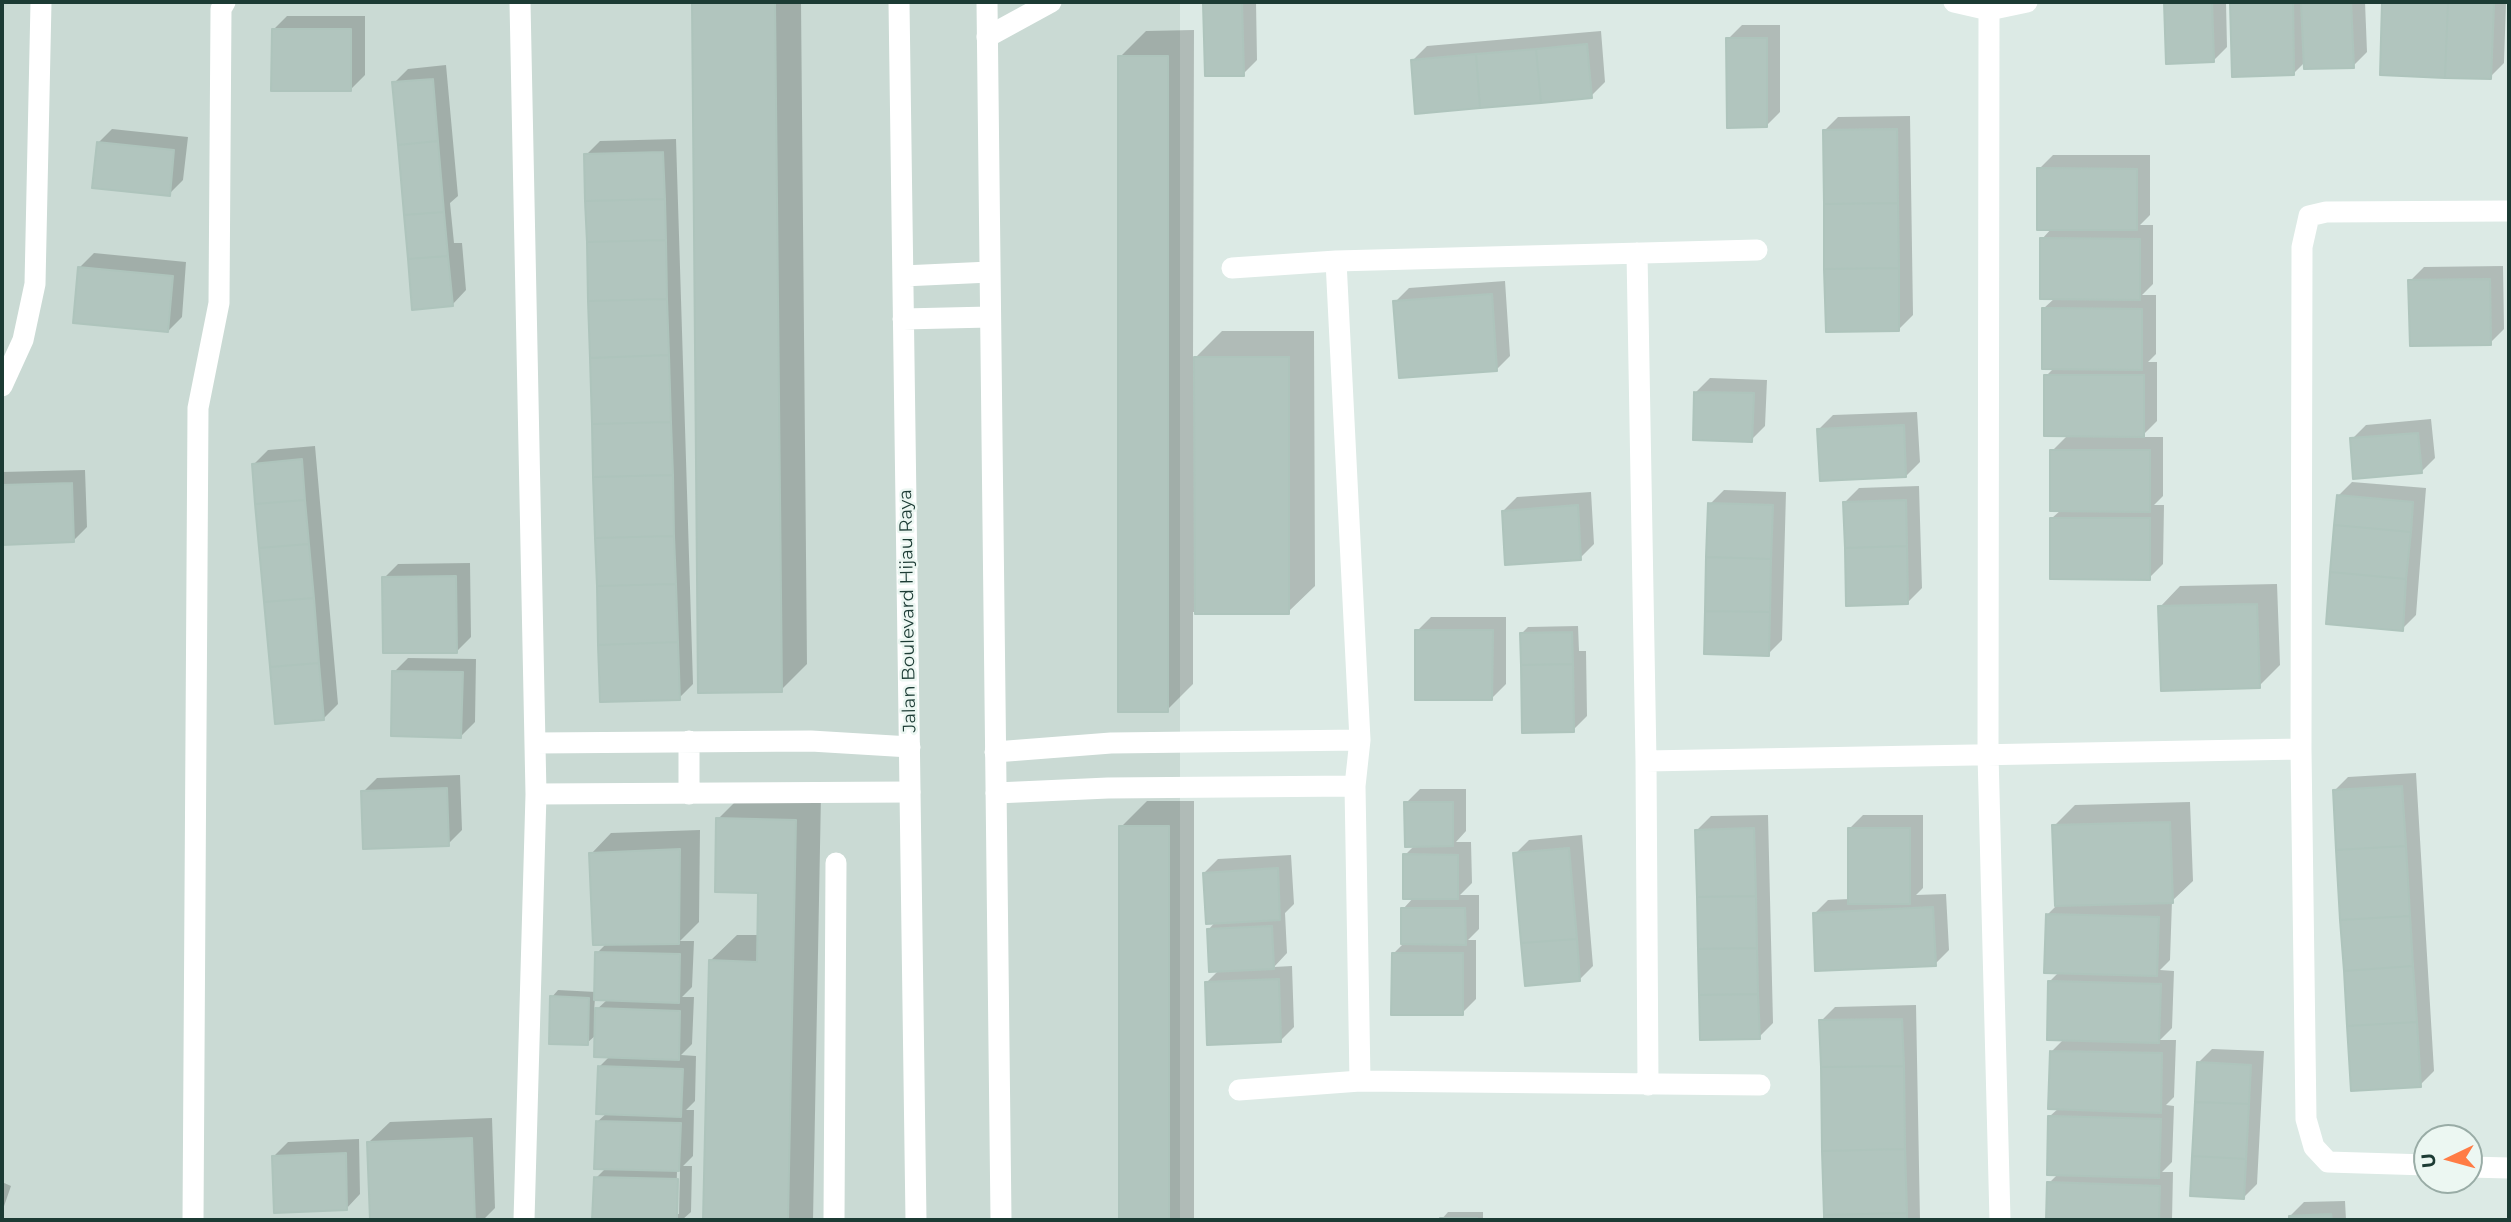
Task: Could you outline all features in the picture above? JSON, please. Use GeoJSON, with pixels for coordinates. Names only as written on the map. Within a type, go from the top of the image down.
{"type":"FeatureCollection","features":[{"type":"Feature","properties":{"kind":"street"},"geometry":{"type":"LineString","coordinates":[[2,386],[23,340],[35,284],[41,2]]}},
{"type":"Feature","properties":{"kind":"street"},"geometry":{"type":"LineString","coordinates":[[193,1220],[198,408],[219,303],[221,9],[225,2]]}},
{"type":"Feature","properties":{"kind":"street"},"geometry":{"type":"LineString","coordinates":[[520,2],[536,794],[524,1220]]}},
{"type":"Feature","properties":{"kind":"street","name":"Jalan Boulevard Hijau Raya"},"geometry":{"type":"LineString","coordinates":[[899,2],[916,1220]]}},
{"type":"Feature","properties":{"kind":"street"},"geometry":{"type":"LineString","coordinates":[[987,2],[1001,1220]]}},
{"type":"Feature","properties":{"kind":"street"},"geometry":{"type":"LineString","coordinates":[[987,37],[1051,2]]}},
{"type":"Feature","properties":{"kind":"street"},"geometry":{"type":"LineString","coordinates":[[1954,2],[1989,10],[2027,2]]}},
{"type":"Feature","properties":{"kind":"street"},"geometry":{"type":"LineString","coordinates":[[1989,10],[1988,754],[2000,1220]]}},
{"type":"Feature","properties":{"kind":"street"},"geometry":{"type":"LineString","coordinates":[[2413,1165],[2328,1162],[2314,1147],[2306,1119],[2301,749],[2302,247],[2309,216],[2326,212],[2509,211]]}},
{"type":"Feature","properties":{"kind":"street"},"geometry":{"type":"LineString","coordinates":[[1232,268],[1336,261],[1757,250]]}},
{"type":"Feature","properties":{"kind":"street"},"geometry":{"type":"LineString","coordinates":[[1637,253],[1646,761],[1648,1085]]}},
{"type":"Feature","properties":{"kind":"street"},"geometry":{"type":"LineString","coordinates":[[1336,261],[1360,740],[1355,786],[1360,1081]]}},
{"type":"Feature","properties":{"kind":"street"},"geometry":{"type":"LineString","coordinates":[[903,276],[990,272]]}},
{"type":"Feature","properties":{"kind":"street"},"geometry":{"type":"LineString","coordinates":[[903,319],[990,317]]}},
{"type":"Feature","properties":{"kind":"street"},"geometry":{"type":"LineString","coordinates":[[995,752],[1111,743],[1360,740]]}},
{"type":"Feature","properties":{"kind":"street"},"geometry":{"type":"LineString","coordinates":[[689,741],[689,794]]}},
{"type":"Feature","properties":{"kind":"street"},"geometry":{"type":"LineString","coordinates":[[535,743],[811,741],[909,747]]}},
{"type":"Feature","properties":{"kind":"street"},"geometry":{"type":"LineString","coordinates":[[1646,761],[2301,749]]}},
{"type":"Feature","properties":{"kind":"street"},"geometry":{"type":"LineString","coordinates":[[996,793],[1108,788],[1355,786]]}},
{"type":"Feature","properties":{"kind":"street"},"geometry":{"type":"LineString","coordinates":[[536,794],[910,793]]}},
{"type":"Feature","properties":{"kind":"street"},"geometry":{"type":"LineString","coordinates":[[834,1220],[836,863]]}},
{"type":"Feature","properties":{"kind":"street"},"geometry":{"type":"LineString","coordinates":[[1239,1090],[1360,1081],[1759,1085]]}},
{"type":"Feature","properties":{"kind":"street"},"geometry":{"type":"LineString","coordinates":[[2483,1167],[2509,1168]]}},
{"type":"Feature","properties":{"kind":"shaded area"},"geometry":{"type":"Polygon","coordinates":[[[2,2],[1180,2],[1180,1220],[2,1220],[2,2]]]}},
{"type":"Feature","properties":{"kind":"building"},"geometry":{"type":"Polygon","coordinates":[[[692,2],[775,2],[782,692],[698,693],[692,2]]]}},
{"type":"Feature","properties":{"kind":"building"},"geometry":{"type":"Polygon","coordinates":[[[2164,2],[2212,2],[2214,62],[2166,64],[2164,2]]]}},
{"type":"Feature","properties":{"kind":"building"},"geometry":{"type":"Polygon","coordinates":[[[2230,2],[2293,2],[2294,75],[2232,77],[2230,2]]]}},
{"type":"Feature","properties":{"kind":"building"},"geometry":{"type":"Polygon","coordinates":[[[2301,2],[2351,2],[2354,68],[2304,69],[2301,2]]]}},
{"type":"Feature","properties":{"kind":"building"},"geometry":{"type":"Polygon","coordinates":[[[2382,2],[2448,2],[2445,78],[2380,75],[2382,2]]]}},
{"type":"Feature","properties":{"kind":"building"},"geometry":{"type":"Polygon","coordinates":[[[2448,2],[2494,3],[2491,79],[2445,78],[2448,2]]]}},
{"type":"Feature","properties":{"kind":"building"},"geometry":{"type":"Polygon","coordinates":[[[1203,3],[1242,3],[1244,76],[1205,76],[1203,3]]]}},
{"type":"Feature","properties":{"kind":"building"},"geometry":{"type":"Polygon","coordinates":[[[272,29],[351,29],[351,91],[271,91],[272,29]]]}},
{"type":"Feature","properties":{"kind":"building"},"geometry":{"type":"Polygon","coordinates":[[[1726,38],[1767,38],[1767,127],[1727,128],[1726,38]]]}},
{"type":"Feature","properties":{"kind":"building"},"geometry":{"type":"Polygon","coordinates":[[[1587,44],[1592,98],[1541,103],[1536,49],[1587,44]]]}},
{"type":"Feature","properties":{"kind":"building"},"geometry":{"type":"Polygon","coordinates":[[[1536,49],[1541,103],[1480,108],[1476,54],[1536,49]]]}},
{"type":"Feature","properties":{"kind":"building"},"geometry":{"type":"Polygon","coordinates":[[[1476,54],[1480,108],[1415,114],[1411,60],[1476,54]]]}},
{"type":"Feature","properties":{"kind":"building"},"geometry":{"type":"Polygon","coordinates":[[[1118,56],[1168,56],[1168,712],[1118,712],[1118,56]]]}},
{"type":"Feature","properties":{"kind":"building"},"geometry":{"type":"Polygon","coordinates":[[[433,79],[438,141],[398,145],[392,82],[433,79]]]}},
{"type":"Feature","properties":{"kind":"building"},"geometry":{"type":"Polygon","coordinates":[[[1897,129],[1898,203],[1824,204],[1823,130],[1897,129]]]}},
{"type":"Feature","properties":{"kind":"building"},"geometry":{"type":"Polygon","coordinates":[[[438,141],[444,212],[404,215],[398,145],[438,141]]]}},
{"type":"Feature","properties":{"kind":"building"},"geometry":{"type":"Polygon","coordinates":[[[97,142],[174,150],[170,196],[92,188],[97,142]]]}},
{"type":"Feature","properties":{"kind":"building"},"geometry":{"type":"Polygon","coordinates":[[[663,152],[665,199],[585,201],[584,154],[663,152]]]}},
{"type":"Feature","properties":{"kind":"building"},"geometry":{"type":"Polygon","coordinates":[[[2037,168],[2137,169],[2137,230],[2037,230],[2037,168]]]}},
{"type":"Feature","properties":{"kind":"building"},"geometry":{"type":"Polygon","coordinates":[[[665,199],[666,240],[587,242],[585,201],[665,199]]]}},
{"type":"Feature","properties":{"kind":"building"},"geometry":{"type":"Polygon","coordinates":[[[1898,203],[1899,268],[1824,269],[1824,204],[1898,203]]]}},
{"type":"Feature","properties":{"kind":"building"},"geometry":{"type":"Polygon","coordinates":[[[444,212],[448,256],[408,259],[404,215],[444,212]]]}},
{"type":"Feature","properties":{"kind":"building"},"geometry":{"type":"Polygon","coordinates":[[[2040,238],[2140,239],[2140,300],[2040,299],[2040,238]]]}},
{"type":"Feature","properties":{"kind":"building"},"geometry":{"type":"Polygon","coordinates":[[[666,240],[667,299],[588,301],[587,242],[666,240]]]}},
{"type":"Feature","properties":{"kind":"building"},"geometry":{"type":"Polygon","coordinates":[[[448,256],[453,306],[412,310],[408,259],[448,256]]]}},
{"type":"Feature","properties":{"kind":"building"},"geometry":{"type":"Polygon","coordinates":[[[78,267],[173,276],[168,332],[73,323],[78,267]]]}},
{"type":"Feature","properties":{"kind":"building"},"geometry":{"type":"Polygon","coordinates":[[[1899,268],[1899,331],[1826,332],[1824,269],[1899,268]]]}},
{"type":"Feature","properties":{"kind":"building"},"geometry":{"type":"Polygon","coordinates":[[[2490,279],[2491,345],[2410,346],[2408,280],[2490,279]]]}},
{"type":"Feature","properties":{"kind":"building"},"geometry":{"type":"Polygon","coordinates":[[[1492,294],[1497,371],[1399,378],[1393,301],[1492,294]]]}},
{"type":"Feature","properties":{"kind":"building"},"geometry":{"type":"Polygon","coordinates":[[[667,299],[669,355],[590,358],[588,301],[667,299]]]}},
{"type":"Feature","properties":{"kind":"building"},"geometry":{"type":"Polygon","coordinates":[[[2042,308],[2142,309],[2142,370],[2042,369],[2042,308]]]}},
{"type":"Feature","properties":{"kind":"building"},"geometry":{"type":"Polygon","coordinates":[[[669,355],[671,422],[592,424],[590,358],[669,355]]]}},
{"type":"Feature","properties":{"kind":"building"},"geometry":{"type":"Polygon","coordinates":[[[1194,357],[1289,357],[1289,614],[1195,614],[1194,357]]]}},
{"type":"Feature","properties":{"kind":"building"},"geometry":{"type":"Polygon","coordinates":[[[2044,375],[2144,375],[2144,437],[2044,436],[2044,375]]]}},
{"type":"Feature","properties":{"kind":"building"},"geometry":{"type":"Polygon","coordinates":[[[1694,392],[1754,393],[1752,442],[1693,440],[1694,392]]]}},
{"type":"Feature","properties":{"kind":"building"},"geometry":{"type":"Polygon","coordinates":[[[671,422],[673,475],[593,477],[592,424],[671,422]]]}},
{"type":"Feature","properties":{"kind":"building"},"geometry":{"type":"Polygon","coordinates":[[[1904,425],[1906,477],[1820,481],[1817,429],[1904,425]]]}},
{"type":"Feature","properties":{"kind":"building"},"geometry":{"type":"Polygon","coordinates":[[[2418,433],[2422,473],[2353,479],[2350,438],[2418,433]]]}},
{"type":"Feature","properties":{"kind":"building"},"geometry":{"type":"Polygon","coordinates":[[[2050,450],[2150,450],[2150,512],[2050,511],[2050,450]]]}},
{"type":"Feature","properties":{"kind":"building"},"geometry":{"type":"Polygon","coordinates":[[[302,459],[305,500],[255,504],[252,464],[302,459]]]}},
{"type":"Feature","properties":{"kind":"building"},"geometry":{"type":"Polygon","coordinates":[[[673,475],[674,536],[595,538],[593,477],[673,475]]]}},
{"type":"Feature","properties":{"kind":"building"},"geometry":{"type":"Polygon","coordinates":[[[72,483],[74,542],[2,545],[2,485],[72,483]]]}},
{"type":"Feature","properties":{"kind":"building"},"geometry":{"type":"Polygon","coordinates":[[[2337,495],[2413,502],[2411,532],[2334,525],[2337,495]]]}},
{"type":"Feature","properties":{"kind":"building"},"geometry":{"type":"Polygon","coordinates":[[[305,500],[309,544],[259,548],[255,504],[305,500]]]}},
{"type":"Feature","properties":{"kind":"building"},"geometry":{"type":"Polygon","coordinates":[[[1906,500],[1907,546],[1845,548],[1843,502],[1906,500]]]}},
{"type":"Feature","properties":{"kind":"building"},"geometry":{"type":"Polygon","coordinates":[[[1708,503],[1773,505],[1771,559],[1706,557],[1708,503]]]}},
{"type":"Feature","properties":{"kind":"building"},"geometry":{"type":"Polygon","coordinates":[[[1578,505],[1581,560],[1505,565],[1502,511],[1578,505]]]}},
{"type":"Feature","properties":{"kind":"building"},"geometry":{"type":"Polygon","coordinates":[[[2050,518],[2150,518],[2150,580],[2050,579],[2050,518]]]}},
{"type":"Feature","properties":{"kind":"building"},"geometry":{"type":"Polygon","coordinates":[[[2334,525],[2411,532],[2406,579],[2330,572],[2334,525]]]}},
{"type":"Feature","properties":{"kind":"building"},"geometry":{"type":"Polygon","coordinates":[[[674,536],[676,584],[597,586],[595,538],[674,536]]]}},
{"type":"Feature","properties":{"kind":"building"},"geometry":{"type":"Polygon","coordinates":[[[309,544],[314,598],[264,602],[259,548],[309,544]]]}},
{"type":"Feature","properties":{"kind":"building"},"geometry":{"type":"Polygon","coordinates":[[[1907,546],[1908,604],[1846,606],[1845,548],[1907,546]]]}},
{"type":"Feature","properties":{"kind":"building"},"geometry":{"type":"Polygon","coordinates":[[[1706,557],[1771,559],[1770,612],[1705,611],[1706,557]]]}},
{"type":"Feature","properties":{"kind":"building"},"geometry":{"type":"Polygon","coordinates":[[[2330,572],[2406,579],[2403,631],[2326,624],[2330,572]]]}},
{"type":"Feature","properties":{"kind":"building"},"geometry":{"type":"Polygon","coordinates":[[[456,576],[457,653],[383,653],[382,577],[456,576]]]}},
{"type":"Feature","properties":{"kind":"building"},"geometry":{"type":"Polygon","coordinates":[[[676,584],[678,642],[598,645],[597,586],[676,584]]]}},
{"type":"Feature","properties":{"kind":"building"},"geometry":{"type":"Polygon","coordinates":[[[314,598],[319,663],[270,667],[264,602],[314,598]]]}},
{"type":"Feature","properties":{"kind":"building"},"geometry":{"type":"Polygon","coordinates":[[[2257,604],[2260,688],[2161,691],[2158,606],[2257,604]]]}},
{"type":"Feature","properties":{"kind":"building"},"geometry":{"type":"Polygon","coordinates":[[[1705,611],[1770,612],[1769,656],[1704,654],[1705,611]]]}},
{"type":"Feature","properties":{"kind":"building"},"geometry":{"type":"Polygon","coordinates":[[[1415,630],[1493,630],[1492,700],[1415,700],[1415,630]]]}},
{"type":"Feature","properties":{"kind":"building"},"geometry":{"type":"Polygon","coordinates":[[[1572,632],[1573,664],[1521,665],[1520,633],[1572,632]]]}},
{"type":"Feature","properties":{"kind":"building"},"geometry":{"type":"Polygon","coordinates":[[[678,642],[680,700],[600,702],[598,645],[678,642]]]}},
{"type":"Feature","properties":{"kind":"building"},"geometry":{"type":"Polygon","coordinates":[[[319,663],[324,720],[275,724],[270,667],[319,663]]]}},
{"type":"Feature","properties":{"kind":"building"},"geometry":{"type":"Polygon","coordinates":[[[1573,664],[1574,732],[1522,733],[1521,665],[1573,664]]]}},
{"type":"Feature","properties":{"kind":"building"},"geometry":{"type":"Polygon","coordinates":[[[392,671],[463,672],[461,738],[391,736],[392,671]]]}},
{"type":"Feature","properties":{"kind":"building"},"geometry":{"type":"Polygon","coordinates":[[[2402,786],[2406,846],[2336,850],[2333,790],[2402,786]]]}},
{"type":"Feature","properties":{"kind":"building"},"geometry":{"type":"Polygon","coordinates":[[[447,788],[449,846],[363,849],[361,791],[447,788]]]}},
{"type":"Feature","properties":{"kind":"building"},"geometry":{"type":"Polygon","coordinates":[[[1404,802],[1453,802],[1453,846],[1405,847],[1404,802]]]}},
{"type":"Feature","properties":{"kind":"building"},"geometry":{"type":"Polygon","coordinates":[[[716,818],[796,820],[788,1220],[703,1220],[709,960],[757,962],[758,893],[715,892],[716,818]]]}},
{"type":"Feature","properties":{"kind":"building"},"geometry":{"type":"Polygon","coordinates":[[[2170,822],[2173,903],[2055,906],[2052,825],[2170,822]]]}},
{"type":"Feature","properties":{"kind":"building"},"geometry":{"type":"Polygon","coordinates":[[[1119,826],[1169,826],[1169,1220],[1119,1220],[1119,826]]]}},
{"type":"Feature","properties":{"kind":"building"},"geometry":{"type":"Polygon","coordinates":[[[1754,828],[1756,896],[1697,897],[1695,830],[1754,828]]]}},
{"type":"Feature","properties":{"kind":"building"},"geometry":{"type":"Polygon","coordinates":[[[1848,828],[1910,828],[1910,904],[1848,904],[1848,828]]]}},
{"type":"Feature","properties":{"kind":"building"},"geometry":{"type":"Polygon","coordinates":[[[2406,846],[2410,916],[2340,920],[2336,850],[2406,846]]]}},
{"type":"Feature","properties":{"kind":"building"},"geometry":{"type":"Polygon","coordinates":[[[1569,848],[1577,939],[1521,943],[1513,853],[1569,848]]]}},
{"type":"Feature","properties":{"kind":"building"},"geometry":{"type":"Polygon","coordinates":[[[680,849],[679,944],[593,945],[589,853],[680,849]]]}},
{"type":"Feature","properties":{"kind":"building"},"geometry":{"type":"Polygon","coordinates":[[[1403,854],[1458,855],[1458,899],[1403,899],[1403,854]]]}},
{"type":"Feature","properties":{"kind":"building"},"geometry":{"type":"Polygon","coordinates":[[[1278,868],[1280,920],[1206,924],[1203,873],[1278,868]]]}},
{"type":"Feature","properties":{"kind":"building"},"geometry":{"type":"Polygon","coordinates":[[[1756,896],[1757,948],[1698,949],[1697,897],[1756,896]]]}},
{"type":"Feature","properties":{"kind":"building"},"geometry":{"type":"Polygon","coordinates":[[[1933,907],[1936,966],[1815,971],[1813,913],[1933,907]]]}},
{"type":"Feature","properties":{"kind":"building"},"geometry":{"type":"Polygon","coordinates":[[[1401,908],[1465,908],[1466,945],[1401,944],[1401,908]]]}},
{"type":"Feature","properties":{"kind":"building"},"geometry":{"type":"Polygon","coordinates":[[[2046,914],[2159,917],[2157,976],[2044,973],[2046,914]]]}},
{"type":"Feature","properties":{"kind":"building"},"geometry":{"type":"Polygon","coordinates":[[[2410,916],[2413,966],[2344,971],[2340,920],[2410,916]]]}},
{"type":"Feature","properties":{"kind":"building"},"geometry":{"type":"Polygon","coordinates":[[[1272,926],[1274,969],[1209,972],[1207,929],[1272,926]]]}},
{"type":"Feature","properties":{"kind":"building"},"geometry":{"type":"Polygon","coordinates":[[[1577,939],[1580,981],[1525,986],[1521,943],[1577,939]]]}},
{"type":"Feature","properties":{"kind":"building"},"geometry":{"type":"Polygon","coordinates":[[[1757,948],[1758,994],[1699,995],[1698,949],[1757,948]]]}},
{"type":"Feature","properties":{"kind":"building"},"geometry":{"type":"Polygon","coordinates":[[[595,952],[680,954],[679,1003],[594,1000],[595,952]]]}},
{"type":"Feature","properties":{"kind":"building"},"geometry":{"type":"Polygon","coordinates":[[[1392,953],[1463,953],[1463,1015],[1391,1015],[1392,953]]]}},
{"type":"Feature","properties":{"kind":"building"},"geometry":{"type":"Polygon","coordinates":[[[2413,966],[2417,1022],[2347,1026],[2344,971],[2413,966]]]}},
{"type":"Feature","properties":{"kind":"building"},"geometry":{"type":"Polygon","coordinates":[[[1279,979],[1281,1042],[1207,1045],[1205,982],[1279,979]]]}},
{"type":"Feature","properties":{"kind":"building"},"geometry":{"type":"Polygon","coordinates":[[[2048,981],[2161,984],[2159,1043],[2047,1040],[2048,981]]]}},
{"type":"Feature","properties":{"kind":"building"},"geometry":{"type":"Polygon","coordinates":[[[1758,994],[1760,1039],[1700,1040],[1699,995],[1758,994]]]}},
{"type":"Feature","properties":{"kind":"building"},"geometry":{"type":"Polygon","coordinates":[[[550,996],[589,998],[588,1045],[549,1044],[550,996]]]}},
{"type":"Feature","properties":{"kind":"building"},"geometry":{"type":"Polygon","coordinates":[[[595,1008],[680,1011],[679,1060],[594,1057],[595,1008]]]}},
{"type":"Feature","properties":{"kind":"building"},"geometry":{"type":"Polygon","coordinates":[[[1902,1019],[1904,1066],[1821,1067],[1819,1020],[1902,1019]]]}},
{"type":"Feature","properties":{"kind":"building"},"geometry":{"type":"Polygon","coordinates":[[[2417,1022],[2421,1087],[2351,1091],[2347,1026],[2417,1022]]]}},
{"type":"Feature","properties":{"kind":"building"},"geometry":{"type":"Polygon","coordinates":[[[2050,1051],[2162,1053],[2161,1113],[2048,1109],[2050,1051]]]}},
{"type":"Feature","properties":{"kind":"building"},"geometry":{"type":"Polygon","coordinates":[[[2197,1062],[2251,1065],[2249,1104],[2195,1102],[2197,1062]]]}},
{"type":"Feature","properties":{"kind":"building"},"geometry":{"type":"Polygon","coordinates":[[[598,1066],[683,1069],[681,1117],[596,1114],[598,1066]]]}},
{"type":"Feature","properties":{"kind":"building"},"geometry":{"type":"Polygon","coordinates":[[[1904,1066],[1905,1149],[1822,1151],[1821,1067],[1904,1066]]]}},
{"type":"Feature","properties":{"kind":"building"},"geometry":{"type":"Polygon","coordinates":[[[2195,1102],[2249,1104],[2246,1159],[2192,1156],[2195,1102]]]}},
{"type":"Feature","properties":{"kind":"building"},"geometry":{"type":"Polygon","coordinates":[[[2048,1116],[2161,1119],[2159,1178],[2047,1175],[2048,1116]]]}},
{"type":"Feature","properties":{"kind":"building"},"geometry":{"type":"Polygon","coordinates":[[[596,1121],[681,1123],[679,1171],[594,1169],[596,1121]]]}},
{"type":"Feature","properties":{"kind":"building"},"geometry":{"type":"Polygon","coordinates":[[[472,1138],[475,1220],[370,1220],[367,1142],[472,1138]]]}},
{"type":"Feature","properties":{"kind":"building"},"geometry":{"type":"Polygon","coordinates":[[[1905,1149],[1907,1213],[1824,1215],[1822,1151],[1905,1149]]]}},
{"type":"Feature","properties":{"kind":"building"},"geometry":{"type":"Polygon","coordinates":[[[346,1153],[347,1210],[274,1213],[272,1156],[346,1153]]]}},
{"type":"Feature","properties":{"kind":"building"},"geometry":{"type":"Polygon","coordinates":[[[2192,1156],[2246,1159],[2244,1199],[2190,1196],[2192,1156]]]}},
{"type":"Feature","properties":{"kind":"building"},"geometry":{"type":"Polygon","coordinates":[[[594,1177],[678,1179],[677,1220],[592,1220],[594,1177]]]}},
{"type":"Feature","properties":{"kind":"building"},"geometry":{"type":"Polygon","coordinates":[[[2047,1182],[2160,1186],[2159,1220],[2046,1220],[2047,1182]]]}},
{"type":"Feature","properties":{"kind":"building"},"geometry":{"type":"Polygon","coordinates":[[[1907,1213],[1907,1220],[1824,1220],[1824,1215],[1907,1213]]]}},
{"type":"Feature","properties":{"kind":"building"},"geometry":{"type":"Polygon","coordinates":[[[2331,1214],[2332,1220],[2289,1220],[2289,1216],[2331,1214]]]}},
{"type":"Feature","properties":{"kind":"building"},"geometry":{"type":"Polygon","coordinates":[[[1477,1218],[1477,1220],[1440,1220],[1477,1218]]]}}]}
